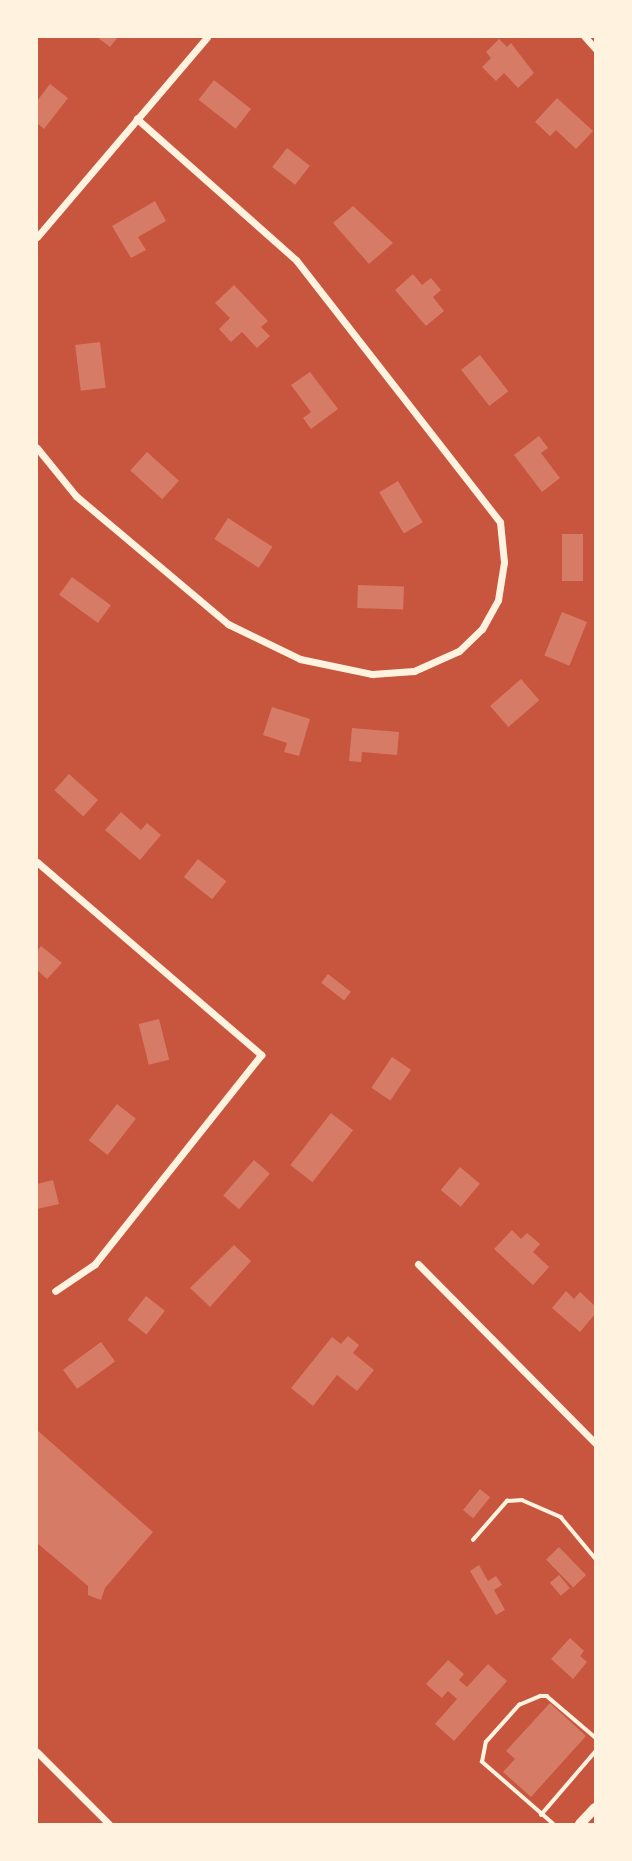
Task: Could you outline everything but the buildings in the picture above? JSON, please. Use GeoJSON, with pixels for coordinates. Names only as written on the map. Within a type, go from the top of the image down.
{"type":"FeatureCollection","features":[{"type":"Feature","properties":{"kind":"main road"},"geometry":{"type":"LineString","coordinates":[[580,1824],[595,1808]]}},
{"type":"Feature","properties":{"kind":"street"},"geometry":{"type":"LineString","coordinates":[[37,237],[206,37]]}},
{"type":"Feature","properties":{"kind":"street"},"geometry":{"type":"LineString","coordinates":[[584,37],[595,48]]}},
{"type":"Feature","properties":{"kind":"street"},"geometry":{"type":"LineString","coordinates":[[37,448],[76,496],[218,616],[300,659],[372,674],[414,671],[459,651],[482,629],[498,600],[504,562],[500,522],[296,260],[137,120]]}},
{"type":"Feature","properties":{"kind":"street"},"geometry":{"type":"LineString","coordinates":[[37,862],[261,1055],[95,1264],[55,1291]]}},
{"type":"Feature","properties":{"kind":"street"},"geometry":{"type":"LineString","coordinates":[[418,1264],[595,1443]]}},
{"type":"Feature","properties":{"kind":"street"},"geometry":{"type":"LineString","coordinates":[[37,1752],[109,1824]]}},
{"type":"Feature","properties":{"kind":"lane"},"geometry":{"type":"LineString","coordinates":[[473,1540],[507,1501],[522,1500],[561,1517],[595,1558]]}},
{"type":"Feature","properties":{"kind":"lane"},"geometry":{"type":"LineString","coordinates":[[553,1824],[482,1762],[486,1742],[520,1705],[540,1696],[547,1696],[595,1737]]}},
{"type":"Feature","properties":{"kind":"lane"},"geometry":{"type":"LineString","coordinates":[[541,1815],[595,1752]]}}]}
